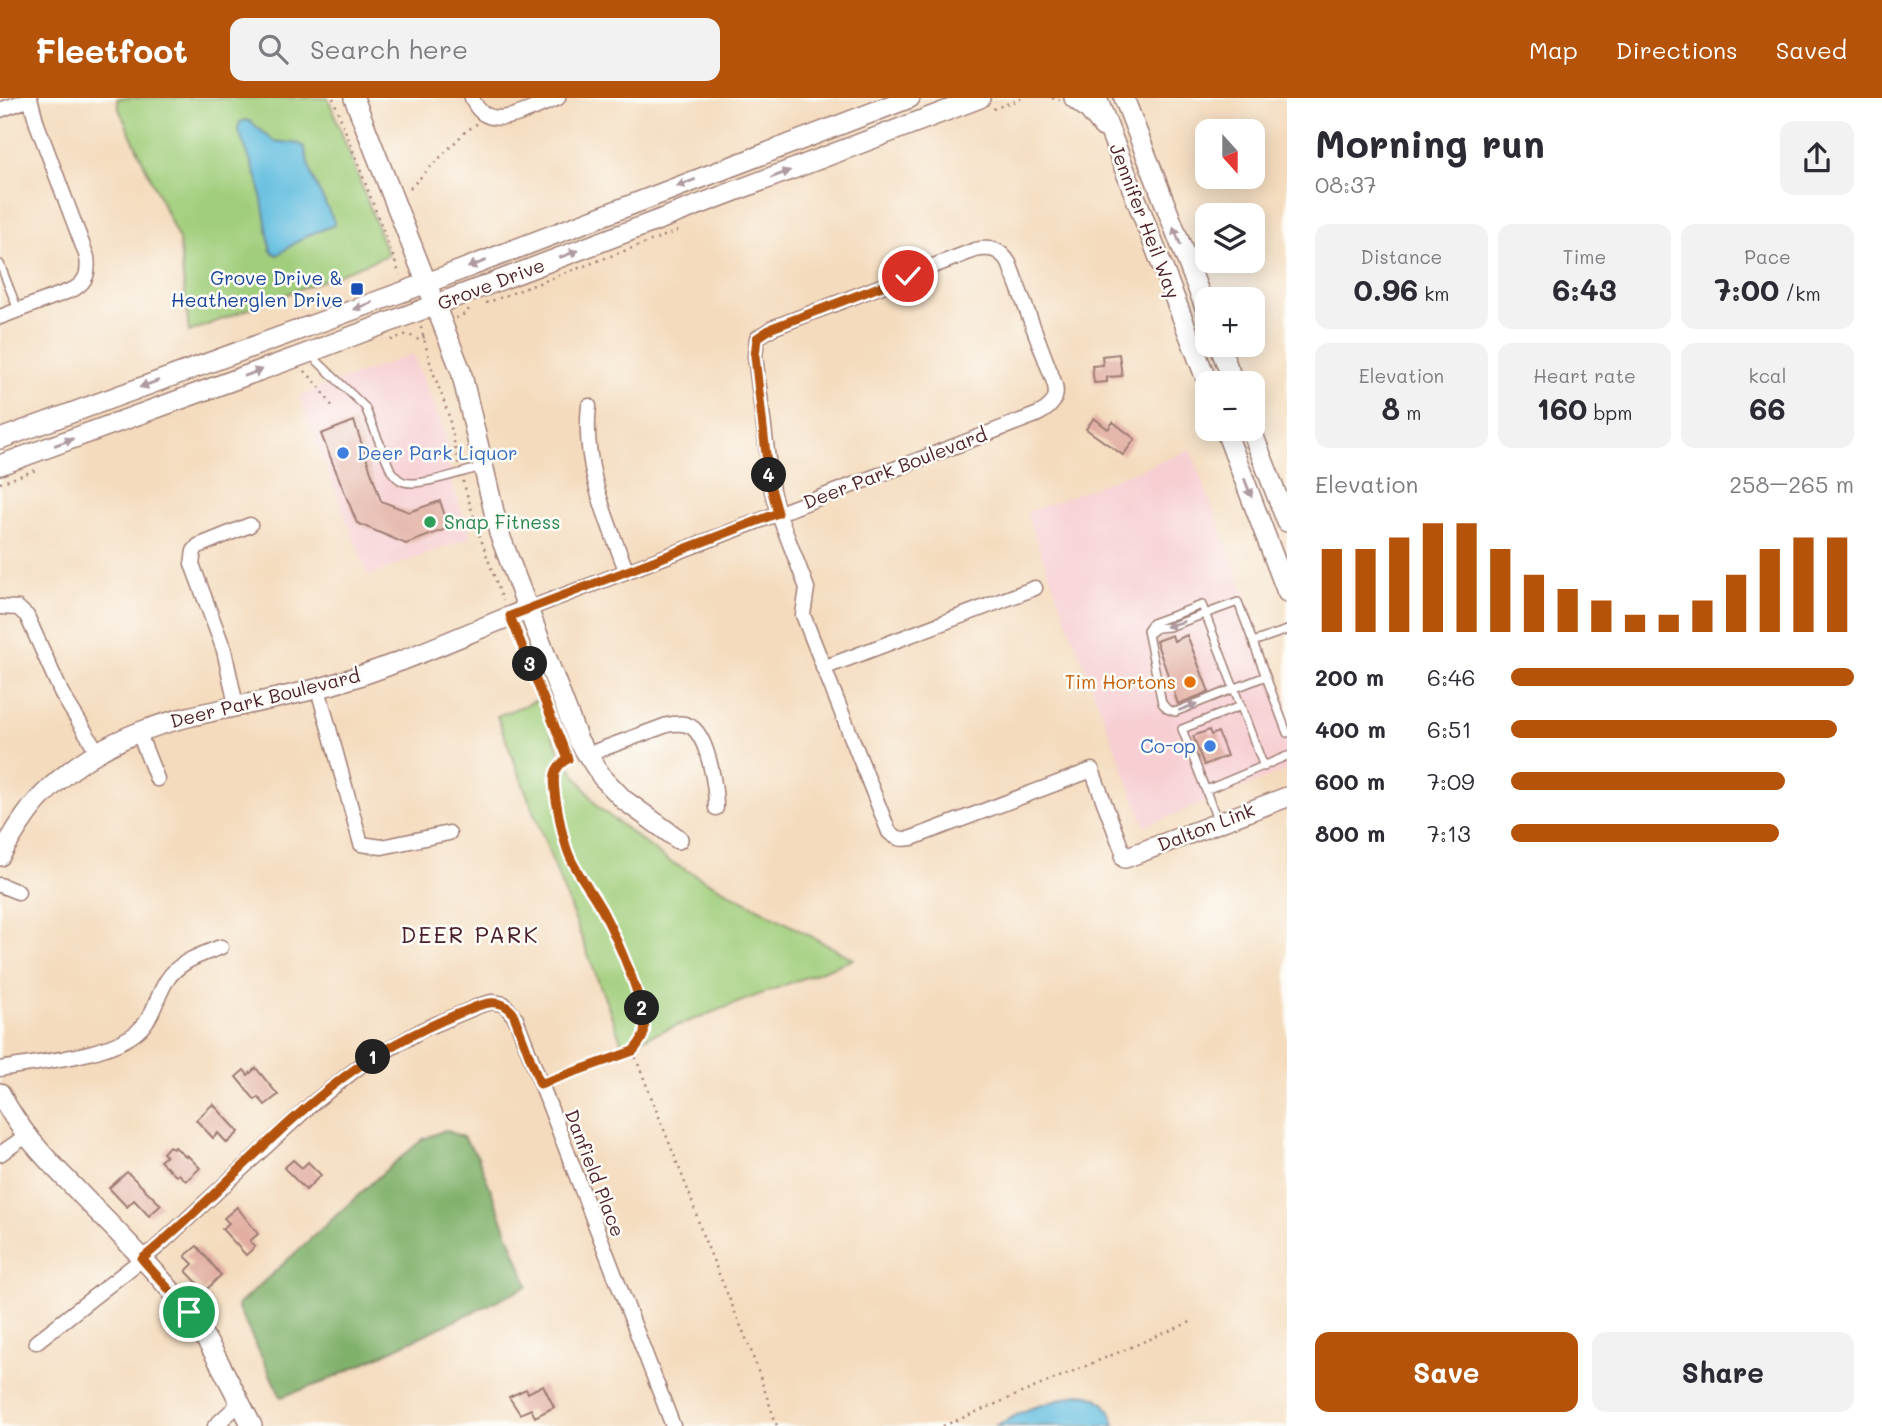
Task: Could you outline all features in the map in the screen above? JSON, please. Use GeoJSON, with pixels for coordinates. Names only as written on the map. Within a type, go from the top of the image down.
{"type":"FeatureCollection","features":[{"type":"Feature","properties":{"kind":"main road"},"geometry":{"type":"LineString","coordinates":[[354,98],[461,371],[519,612],[586,755],[624,800],[678,839]]}},
{"type":"Feature","properties":{"kind":"main road","name":"Grove Drive"},"geometry":{"type":"LineString","coordinates":[[0,439],[427,283],[910,98]]}},
{"type":"Feature","properties":{"kind":"main road","name":"Grove Drive"},"geometry":{"type":"LineString","coordinates":[[0,465],[306,362],[415,312],[980,98]]}},
{"type":"Feature","properties":{"kind":"main road"},"geometry":{"type":"LineString","coordinates":[[1074,98],[1088,109],[1114,142]]}},
{"type":"Feature","properties":{"kind":"main road","name":"Jennifer Heil Way"},"geometry":{"type":"LineString","coordinates":[[1097,98],[1203,371]]}},
{"type":"Feature","properties":{"kind":"main road","name":"Jennifer Heil Way"},"geometry":{"type":"LineString","coordinates":[[1124,98],[1197,287]]}},
{"type":"Feature","properties":{"kind":"main road"},"geometry":{"type":"LineString","coordinates":[[1135,98],[1136,131]]}},
{"type":"Feature","properties":{"kind":"main road"},"geometry":{"type":"LineString","coordinates":[[1230,441],[1287,592]]}},
{"type":"Feature","properties":{"kind":"main road"},"geometry":{"type":"LineString","coordinates":[[1256,441],[1287,522]]}},
{"type":"Feature","properties":{"kind":"main road","name":"Deer Park Boulevard"},"geometry":{"type":"LineString","coordinates":[[0,856],[38,800],[75,766],[97,751],[138,731],[173,719],[318,689],[365,674],[519,612]]}},
{"type":"Feature","properties":{"kind":"main road","name":"Dalton Link"},"geometry":{"type":"LineString","coordinates":[[1125,858],[1287,797]]}},
{"type":"Feature","properties":{"kind":"main road"},"geometry":{"type":"LineString","coordinates":[[0,1093],[26,1136],[176,1296],[201,1331],[252,1426]]}},
{"type":"Feature","properties":{"kind":"street"},"geometry":{"type":"LineString","coordinates":[[0,110],[30,98],[37,124],[88,257],[89,267],[84,282],[74,289],[0,317]]}},
{"type":"Feature","properties":{"kind":"street"},"geometry":{"type":"LineString","coordinates":[[472,98],[477,108],[487,117],[505,118],[558,98]]}},
{"type":"Feature","properties":{"kind":"street","name":"Deer Park Boulevard"},"geometry":{"type":"LineString","coordinates":[[519,612],[1036,415],[1049,408],[1054,402],[1056,388],[1004,255],[989,248],[975,250],[772,328],[757,338],[755,356],[769,481],[778,513]]}},
{"type":"Feature","properties":{"kind":"street"},"geometry":{"type":"LineString","coordinates":[[589,406],[587,439],[591,467],[626,570]]}},
{"type":"Feature","properties":{"kind":"street"},"geometry":{"type":"LineString","coordinates":[[778,513],[807,587],[803,615],[885,824],[896,838],[912,838],[1092,770],[1125,858]]}},
{"type":"Feature","properties":{"kind":"street"},"geometry":{"type":"LineString","coordinates":[[236,705],[224,650],[192,564],[194,551],[198,546],[250,525]]}},
{"type":"Feature","properties":{"kind":"street"},"geometry":{"type":"LineString","coordinates":[[823,668],[1035,588]]}},
{"type":"Feature","properties":{"kind":"street"},"geometry":{"type":"LineString","coordinates":[[0,607],[18,608],[27,616],[62,694],[97,751]]}},
{"type":"Feature","properties":{"kind":"street"},"geometry":{"type":"LineString","coordinates":[[318,689],[362,844],[382,847],[449,833]]}},
{"type":"Feature","properties":{"kind":"street"},"geometry":{"type":"LineString","coordinates":[[586,755],[667,725],[686,724],[697,732],[714,775],[716,808]]}},
{"type":"Feature","properties":{"kind":"street"},"geometry":{"type":"LineString","coordinates":[[138,731],[157,779]]}},
{"type":"Feature","properties":{"kind":"street"},"geometry":{"type":"LineString","coordinates":[[0,885],[18,892]]}},
{"type":"Feature","properties":{"kind":"street"},"geometry":{"type":"LineString","coordinates":[[0,1069],[93,1051],[128,1038],[146,1022],[168,978],[175,970],[192,959],[221,947]]}},
{"type":"Feature","properties":{"kind":"street","name":"Danfield Place"},"geometry":{"type":"LineString","coordinates":[[142,1259],[338,1082],[390,1047],[447,1019],[487,1003],[504,1004],[516,1019],[673,1426]]}},
{"type":"Feature","properties":{"kind":"street"},"geometry":{"type":"LineString","coordinates":[[0,1154],[26,1136]]}},
{"type":"Feature","properties":{"kind":"street"},"geometry":{"type":"LineString","coordinates":[[36,1342],[142,1259]]}},
{"type":"Feature","properties":{"kind":"street"},"geometry":{"type":"LineString","coordinates":[[215,1426],[240,1403]]}},
{"type":"Feature","properties":{"kind":"lane"},"geometry":{"type":"LineString","coordinates":[[0,264],[18,310]]}},
{"type":"Feature","properties":{"kind":"lane"},"geometry":{"type":"LineString","coordinates":[[306,362],[346,389],[365,407],[391,471],[396,477],[417,482],[482,467]]}},
{"type":"Feature","properties":{"kind":"lane"},"geometry":{"type":"LineString","coordinates":[[1146,636],[1157,628],[1170,627],[1238,602],[1287,733]]}},
{"type":"Feature","properties":{"kind":"lane"},"geometry":{"type":"LineString","coordinates":[[1264,767],[1235,689],[1202,605],[1152,623],[1147,630],[1146,636],[1162,703],[1167,709],[1175,712],[1235,689],[1266,676]]}},
{"type":"Feature","properties":{"kind":"lane"},"geometry":{"type":"LineString","coordinates":[[1253,642],[1287,630]]}},
{"type":"Feature","properties":{"kind":"lane"},"geometry":{"type":"LineString","coordinates":[[1218,823],[1182,729],[1241,706]]}},
{"type":"Feature","properties":{"kind":"lane"},"geometry":{"type":"LineString","coordinates":[[1206,790],[1287,756]]}},
{"type":"Feature","properties":{"kind":"path"},"geometry":{"type":"LineString","coordinates":[[333,98],[406,290]]}},
{"type":"Feature","properties":{"kind":"path"},"geometry":{"type":"LineString","coordinates":[[410,188],[466,132],[487,117]]}},
{"type":"Feature","properties":{"kind":"path"},"geometry":{"type":"LineString","coordinates":[[481,305],[505,298]]}},
{"type":"Feature","properties":{"kind":"path"},"geometry":{"type":"LineString","coordinates":[[382,343],[407,334],[419,340],[443,324],[465,314],[470,308]]}},
{"type":"Feature","properties":{"kind":"path"},"geometry":{"type":"LineString","coordinates":[[415,312],[448,413],[461,471],[478,531],[495,573],[499,593],[519,612],[568,759],[560,763],[554,774],[566,846],[603,912],[640,1002],[645,1031],[641,1042],[633,1051],[540,1084]]}},
{"type":"Feature","properties":{"kind":"path"},"geometry":{"type":"LineString","coordinates":[[306,362],[334,409]]}},
{"type":"Feature","properties":{"kind":"path"},"geometry":{"type":"LineString","coordinates":[[633,1051],[691,1198],[703,1236],[750,1348],[777,1426]]}},
{"type":"Feature","properties":{"kind":"path"},"geometry":{"type":"LineString","coordinates":[[943,1426],[1193,1321]]}},
{"type":"Feature","properties":{"kind":"shaded area"},"geometry":{"type":"Polygon","coordinates":[[[413,354],[445,433],[452,484],[472,537],[368,576],[299,396],[413,354]]]}},
{"type":"Feature","properties":{"kind":"shaded area"},"geometry":{"type":"Polygon","coordinates":[[[1191,450],[1287,705],[1287,770],[1145,826],[1026,513],[1191,450]]]}},
{"type":"Feature","properties":{"kind":"green space"},"geometry":{"type":"Polygon","coordinates":[[[117,98],[328,98],[388,255],[189,332],[179,240],[119,109],[117,98]]]}},
{"type":"Feature","properties":{"kind":"green space"},"geometry":{"type":"Polygon","coordinates":[[[538,700],[560,753],[599,808],[667,860],[854,959],[623,1046],[497,716],[538,700]]]}},
{"type":"Feature","properties":{"kind":"green space"},"geometry":{"type":"Polygon","coordinates":[[[445,1130],[463,1137],[478,1157],[528,1286],[324,1382],[281,1397],[237,1306],[386,1170],[423,1139],[445,1130]]]}},
{"type":"Feature","properties":{"kind":"water"},"geometry":{"type":"Polygon","coordinates":[[[246,120],[274,141],[304,147],[313,179],[334,221],[334,225],[306,236],[277,255],[271,251],[259,183],[238,129],[240,122],[246,120]]]}},
{"type":"Feature","properties":{"kind":"water"},"geometry":{"type":"Polygon","coordinates":[[[1078,1394],[1092,1396],[1103,1402],[1115,1426],[995,1426],[1029,1409],[1078,1394]]]}},
{"type":"Feature","properties":{"kind":"building"},"geometry":{"type":"Polygon","coordinates":[[[1119,354],[1122,376],[1107,377],[1107,382],[1094,383],[1092,366],[1103,365],[1102,356],[1119,354]]]}},
{"type":"Feature","properties":{"kind":"building"},"geometry":{"type":"Polygon","coordinates":[[[1094,418],[1108,429],[1113,422],[1135,439],[1123,455],[1086,429],[1094,418]]]}},
{"type":"Feature","properties":{"kind":"building"},"geometry":{"type":"Polygon","coordinates":[[[354,421],[381,501],[409,512],[440,501],[449,528],[406,544],[357,523],[321,434],[354,421]]]}},
{"type":"Feature","properties":{"kind":"building"},"geometry":{"type":"Polygon","coordinates":[[[1172,635],[1174,641],[1187,635],[1209,692],[1178,704],[1156,641],[1172,635]]]}},
{"type":"Feature","properties":{"kind":"building","name":"Co-op"},"geometry":{"type":"Polygon","coordinates":[[[1209,730],[1211,735],[1218,732],[1227,756],[1204,765],[1193,736],[1209,730]]]}},
{"type":"Feature","properties":{"kind":"building"},"geometry":{"type":"Polygon","coordinates":[[[256,1068],[278,1095],[265,1105],[258,1097],[255,1100],[236,1077],[244,1070],[248,1075],[256,1068]]]}},
{"type":"Feature","properties":{"kind":"building"},"geometry":{"type":"Polygon","coordinates":[[[213,1104],[239,1132],[227,1143],[218,1133],[213,1138],[196,1120],[213,1104]]]}},
{"type":"Feature","properties":{"kind":"building"},"geometry":{"type":"Polygon","coordinates":[[[169,1146],[173,1149],[175,1147],[186,1157],[187,1155],[200,1168],[186,1181],[179,1174],[176,1176],[160,1161],[166,1156],[163,1153],[169,1146]]]}},
{"type":"Feature","properties":{"kind":"building"},"geometry":{"type":"Polygon","coordinates":[[[293,1160],[302,1168],[308,1162],[321,1175],[306,1190],[284,1168],[293,1160]]]}},
{"type":"Feature","properties":{"kind":"building"},"geometry":{"type":"Polygon","coordinates":[[[127,1172],[161,1205],[149,1216],[134,1200],[127,1207],[109,1188],[127,1172]]]}},
{"type":"Feature","properties":{"kind":"building"},"geometry":{"type":"Polygon","coordinates":[[[237,1207],[258,1234],[250,1241],[255,1247],[246,1255],[222,1229],[229,1223],[224,1218],[237,1207]]]}},
{"type":"Feature","properties":{"kind":"building"},"geometry":{"type":"Polygon","coordinates":[[[197,1246],[221,1275],[205,1291],[186,1271],[193,1264],[185,1256],[197,1246]]]}},
{"type":"Feature","properties":{"kind":"building"},"geometry":{"type":"Polygon","coordinates":[[[543,1385],[554,1407],[535,1417],[531,1409],[520,1414],[509,1397],[526,1389],[528,1393],[543,1385]]]}},
{"type":"Feature","properties":{"kind":"place","name":"Grove Drive & Heatherglen Drive"},"geometry":{"type":"Point","coordinates":[357,289]}},
{"type":"Feature","properties":{"kind":"place","name":"Deer Park Liquor"},"geometry":{"type":"Point","coordinates":[343,453]}},
{"type":"Feature","properties":{"kind":"place","name":"Snap Fitness"},"geometry":{"type":"Point","coordinates":[430,522]}},
{"type":"Feature","properties":{"kind":"place","name":"Tim Hortons"},"geometry":{"type":"Point","coordinates":[1190,682]}},
{"type":"Feature","properties":{"kind":"place","name":"Co-op"},"geometry":{"type":"Point","coordinates":[1210,746]}},
{"type":"Feature","properties":{"kind":"district","name":"DEER PARK"},"geometry":{"type":"Point","coordinates":[470,935]}},
{"type":"Feature","properties":{"kind":"route"},"geometry":{"type":"LineString","coordinates":[[189,1312],[142,1259],[331,1087],[390,1047],[424,1029],[492,1002],[504,1004],[513,1013],[540,1084],[633,1051],[641,1042],[645,1031],[640,1002],[603,912],[571,860],[562,834],[554,774],[560,763],[568,759],[510,616],[778,513],[769,481],[755,356],[757,338],[772,328],[908,276]]}}]}
